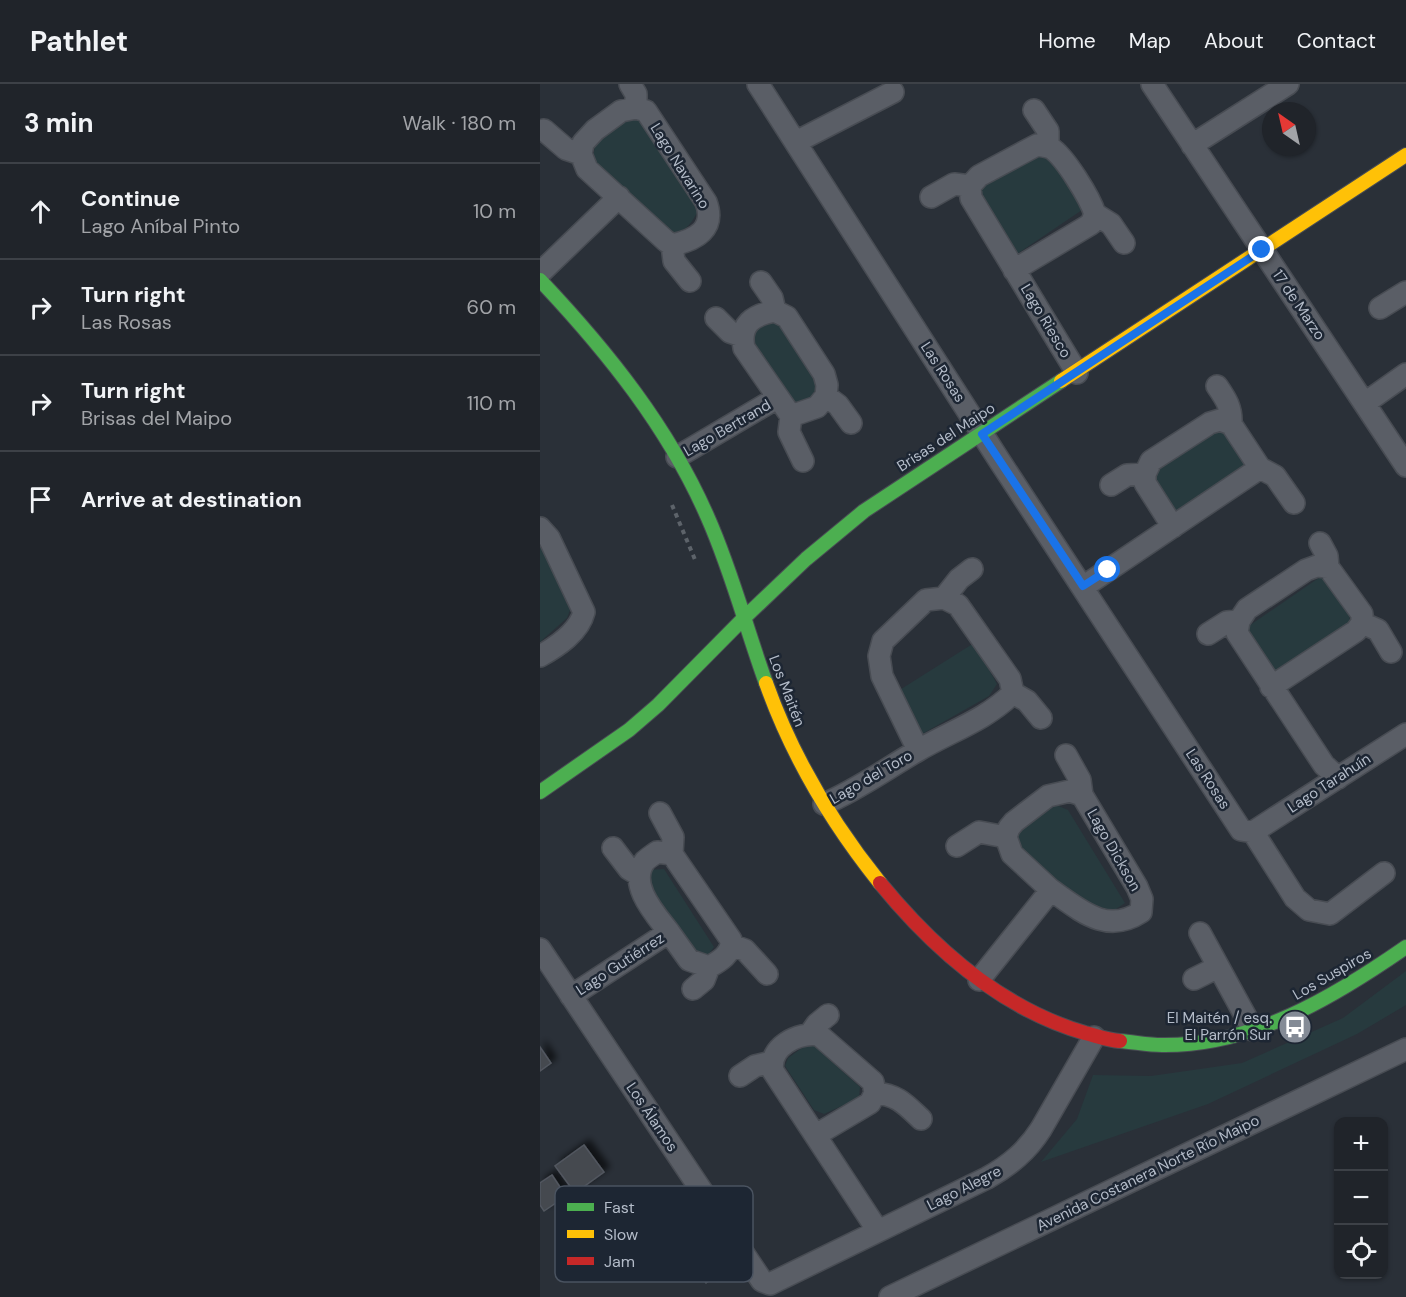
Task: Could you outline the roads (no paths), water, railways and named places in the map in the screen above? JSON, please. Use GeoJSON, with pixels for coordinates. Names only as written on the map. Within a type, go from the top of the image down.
{"type":"FeatureCollection","features":[{"type":"Feature","properties":{"kind":"street"},"geometry":{"type":"LineString","coordinates":[[630,84],[636,94],[636,108],[621,111],[595,130],[583,143],[581,154],[587,169],[672,245],[674,261],[690,282]]}},
{"type":"Feature","properties":{"kind":"street","name":"Las Rosas"},"geometry":{"type":"LineString","coordinates":[[758,84],[982,434],[1241,830],[1253,832],[1295,898],[1309,910],[1330,915],[1384,873]]}},
{"type":"Feature","properties":{"kind":"street","name":"17 de Marzo"},"geometry":{"type":"LineString","coordinates":[[1152,84],[1406,466]]}},
{"type":"Feature","properties":{"kind":"street"},"geometry":{"type":"LineString","coordinates":[[1192,145],[1285,85]]}},
{"type":"Feature","properties":{"kind":"street"},"geometry":{"type":"LineString","coordinates":[[796,142],[897,87]]}},
{"type":"Feature","properties":{"kind":"street","name":"Lago Navarino"},"geometry":{"type":"LineString","coordinates":[[636,108],[645,111],[706,202],[710,213],[709,222],[701,233],[687,242],[672,245]]}},
{"type":"Feature","properties":{"kind":"street"},"geometry":{"type":"LineString","coordinates":[[1034,110],[1048,131],[1048,147]]}},
{"type":"Feature","properties":{"kind":"street"},"geometry":{"type":"LineString","coordinates":[[544,130],[566,149],[581,154]]}},
{"type":"Feature","properties":{"kind":"street"},"geometry":{"type":"LineString","coordinates":[[931,197],[954,184],[970,186],[979,176],[1037,145],[1048,147],[1057,153],[1090,199],[1095,214],[1111,224],[1124,243]]}},
{"type":"Feature","properties":{"kind":"street","name":"Brisas del Maipo"},"geometry":{"type":"LineString","coordinates":[[540,792],[629,730],[683,680],[745,617],[845,525],[884,497],[1406,155]]}},
{"type":"Feature","properties":{"kind":"street","name":"Lago Riesco"},"geometry":{"type":"LineString","coordinates":[[970,186],[971,198],[1077,372]]}},
{"type":"Feature","properties":{"kind":"street"},"geometry":{"type":"LineString","coordinates":[[540,273],[619,197]]}},
{"type":"Feature","properties":{"kind":"street","name":"Lago Riesco"},"geometry":{"type":"LineString","coordinates":[[1014,270],[1091,224],[1095,214]]}},
{"type":"Feature","properties":{"kind":"street","name":"Los Maitén"},"geometry":{"type":"LineString","coordinates":[[540,279],[589,332],[627,380],[677,457],[706,514],[781,722],[803,768],[843,835],[888,892],[945,951],[979,980],[1032,1013],[1094,1037]]}},
{"type":"Feature","properties":{"kind":"street"},"geometry":{"type":"LineString","coordinates":[[761,282],[772,298],[775,311]]}},
{"type":"Feature","properties":{"kind":"street"},"geometry":{"type":"LineString","coordinates":[[1380,308],[1406,292]]}},
{"type":"Feature","properties":{"kind":"street"},"geometry":{"type":"LineString","coordinates":[[716,318],[730,332],[742,336],[748,322],[760,314],[775,311],[787,317],[824,374],[827,385],[826,396],[838,405],[851,423]]}},
{"type":"Feature","properties":{"kind":"street","name":"Lago Bertrand"},"geometry":{"type":"LineString","coordinates":[[742,336],[744,348],[791,416],[789,432],[803,461]]}},
{"type":"Feature","properties":{"kind":"street"},"geometry":{"type":"LineString","coordinates":[[1365,403],[1406,374]]}},
{"type":"Feature","properties":{"kind":"street"},"geometry":{"type":"LineString","coordinates":[[1217,386],[1230,407],[1231,424]]}},
{"type":"Feature","properties":{"kind":"street","name":"Lago Bertrand"},"geometry":{"type":"LineString","coordinates":[[791,416],[818,407],[826,396]]}},
{"type":"Feature","properties":{"kind":"street","name":"Lago Bertrand"},"geometry":{"type":"LineString","coordinates":[[677,457],[777,398]]}},
{"type":"Feature","properties":{"kind":"street"},"geometry":{"type":"LineString","coordinates":[[1173,527],[1145,483],[1145,474],[1150,461],[1210,423],[1220,420],[1231,424],[1260,468],[1275,476],[1294,503]]}},
{"type":"Feature","properties":{"kind":"street"},"geometry":{"type":"LineString","coordinates":[[1083,586],[1260,468]]}},
{"type":"Feature","properties":{"kind":"street"},"geometry":{"type":"LineString","coordinates":[[1111,485],[1127,475],[1145,474]]}},
{"type":"Feature","properties":{"kind":"street"},"geometry":{"type":"LineString","coordinates":[[540,528],[549,538],[584,612],[581,623],[554,649],[540,656]]}},
{"type":"Feature","properties":{"kind":"street"},"geometry":{"type":"LineString","coordinates":[[1271,687],[1356,631],[1362,622],[1362,614],[1328,567],[1327,556],[1320,543]]}},
{"type":"Feature","properties":{"kind":"street"},"geometry":{"type":"LineString","coordinates":[[1328,567],[1317,566],[1306,570],[1247,609],[1239,621],[1237,633],[1324,765],[1338,778]]}},
{"type":"Feature","properties":{"kind":"street","name":"Lago del Toro"},"geometry":{"type":"LineString","coordinates":[[918,750],[882,676],[879,656],[883,641],[926,600],[944,598],[959,579],[972,569]]}},
{"type":"Feature","properties":{"kind":"street"},"geometry":{"type":"LineString","coordinates":[[944,598],[958,605],[1010,679],[1013,693],[1027,701],[1041,718]]}},
{"type":"Feature","properties":{"kind":"street"},"geometry":{"type":"LineString","coordinates":[[1208,634],[1227,622],[1239,621]]}},
{"type":"Feature","properties":{"kind":"street"},"geometry":{"type":"LineString","coordinates":[[1362,622],[1378,630],[1391,652]]}},
{"type":"Feature","properties":{"kind":"street","name":"Lago del Toro"},"geometry":{"type":"LineString","coordinates":[[824,804],[850,793],[918,750],[964,727],[1001,705],[1013,693]]}},
{"type":"Feature","properties":{"kind":"street","name":"Lago Tarahuín"},"geometry":{"type":"LineString","coordinates":[[1253,832],[1406,734]]}},
{"type":"Feature","properties":{"kind":"street","name":"Lago Dickson"},"geometry":{"type":"LineString","coordinates":[[1066,755],[1080,780],[1082,795],[1142,898],[1141,912],[1131,919],[1118,922],[1098,920],[1051,890],[1012,854],[1006,837],[1014,822],[1048,796],[1070,791],[1082,795]]}},
{"type":"Feature","properties":{"kind":"street"},"geometry":{"type":"LineString","coordinates":[[660,813],[673,837],[672,854],[731,940],[731,945],[723,960],[709,967],[704,980],[693,988]]}},
{"type":"Feature","properties":{"kind":"street"},"geometry":{"type":"LineString","coordinates":[[957,846],[979,832],[1006,837]]}},
{"type":"Feature","properties":{"kind":"street","name":"Lago Gutiérrez"},"geometry":{"type":"LineString","coordinates":[[613,848],[629,869],[639,875],[640,887],[652,909],[689,960],[709,967]]}},
{"type":"Feature","properties":{"kind":"street"},"geometry":{"type":"LineString","coordinates":[[639,875],[645,862],[657,852],[672,854]]}},
{"type":"Feature","properties":{"kind":"street"},"geometry":{"type":"LineString","coordinates":[[979,980],[1051,890]]}},
{"type":"Feature","properties":{"kind":"street","name":"Lago Gutiérrez"},"geometry":{"type":"LineString","coordinates":[[571,996],[669,932]]}},
{"type":"Feature","properties":{"kind":"street"},"geometry":{"type":"LineString","coordinates":[[1200,933],[1252,1030]]}},
{"type":"Feature","properties":{"kind":"street"},"geometry":{"type":"LineString","coordinates":[[731,945],[750,954],[766,974]]}},
{"type":"Feature","properties":{"kind":"street","name":"Los Suspiros"},"geometry":{"type":"LineString","coordinates":[[1094,1037],[1135,1045],[1180,1045],[1223,1038],[1252,1030],[1278,1022],[1331,997],[1406,947]]}},
{"type":"Feature","properties":{"kind":"street","name":"Los Álamos"},"geometry":{"type":"LineString","coordinates":[[540,949],[698,1186]]}},
{"type":"Feature","properties":{"kind":"street"},"geometry":{"type":"LineString","coordinates":[[1194,979],[1218,967]]}},
{"type":"Feature","properties":{"kind":"street"},"geometry":{"type":"LineString","coordinates":[[810,1034],[828,1015]]}},
{"type":"Feature","properties":{"kind":"street"},"geometry":{"type":"LineString","coordinates":[[816,1135],[870,1103],[875,1093],[873,1082],[819,1035],[799,1035],[776,1051],[771,1062],[773,1071],[878,1231]]}},
{"type":"Feature","properties":{"kind":"street","name":"Lago Alegre"},"geometry":{"type":"LineString","coordinates":[[765,1283],[774,1282],[987,1178],[1016,1160],[1046,1123],[1094,1037]]}},
{"type":"Feature","properties":{"kind":"street","name":"Avenida Costanera Norte Río Maipo"},"geometry":{"type":"LineString","coordinates":[[890,1297],[1406,1049]]}},
{"type":"Feature","properties":{"kind":"street"},"geometry":{"type":"LineString","coordinates":[[740,1076],[755,1066],[771,1062]]}},
{"type":"Feature","properties":{"kind":"street"},"geometry":{"type":"LineString","coordinates":[[875,1093],[898,1098],[921,1119]]}},
{"type":"Feature","properties":{"kind":"street","name":"Los Álamos"},"geometry":{"type":"LineString","coordinates":[[753,1268],[765,1283]]}},
{"type":"Feature","properties":{"kind":"place","name":"El Maitén / esq. El Parrón Sur"},"geometry":{"type":"Point","coordinates":[1295,1027]}}]}
